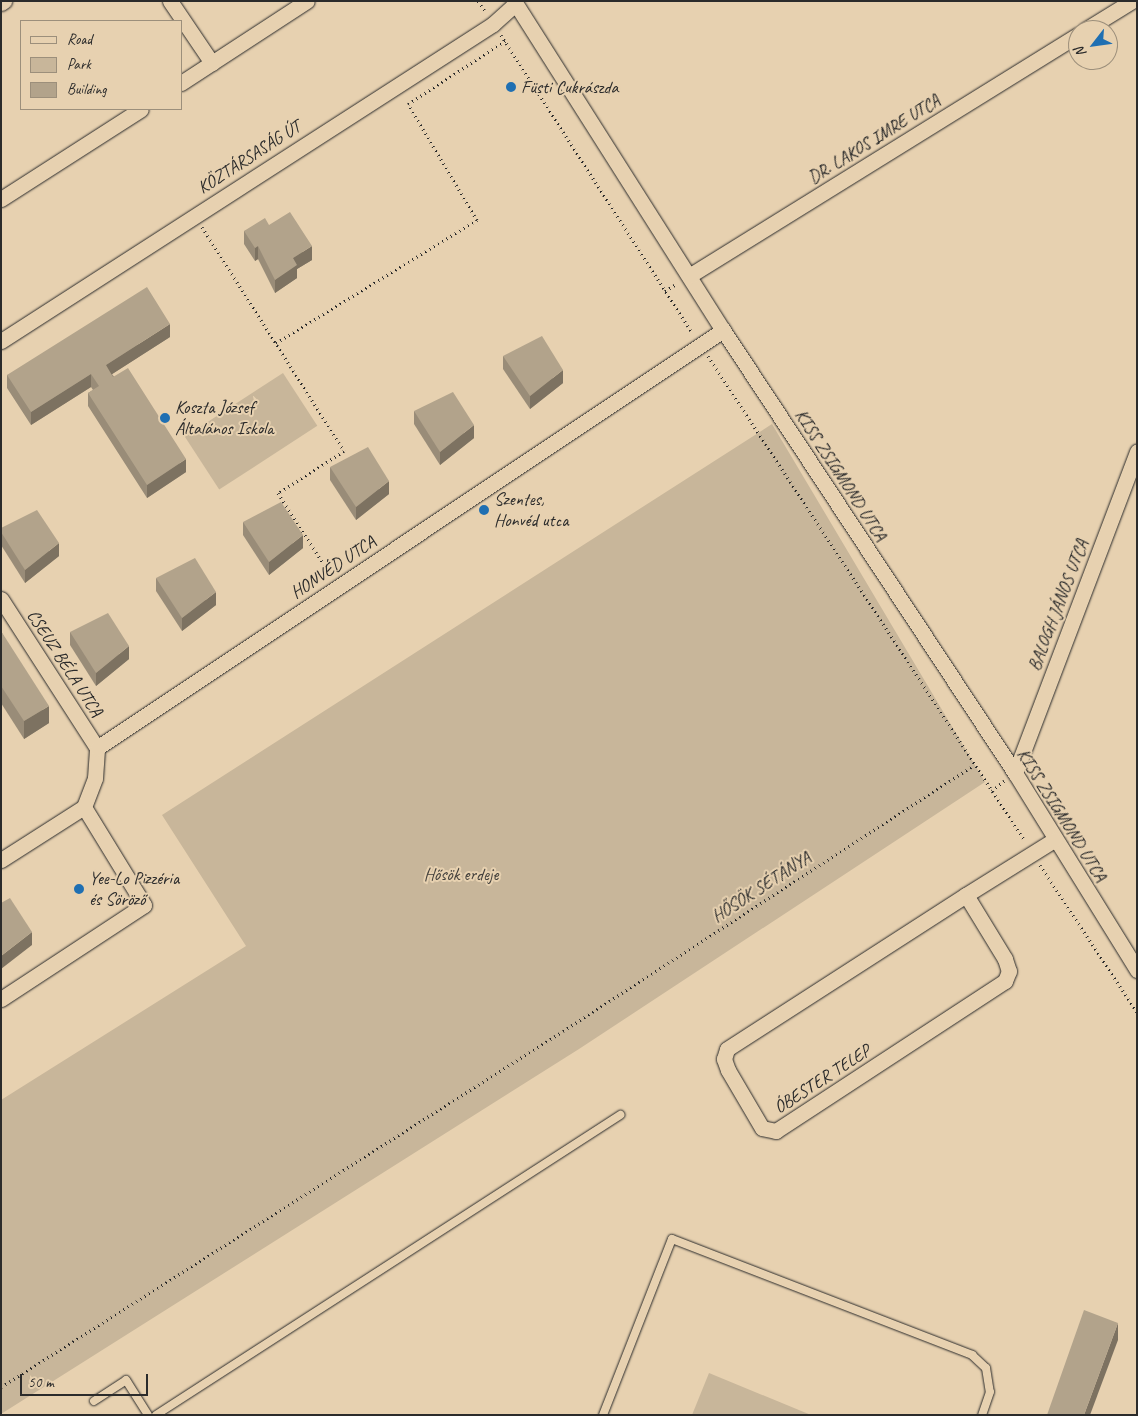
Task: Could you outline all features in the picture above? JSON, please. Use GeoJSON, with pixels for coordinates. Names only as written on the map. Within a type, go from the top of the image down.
{"type":"FeatureCollection","features":[{"type":"Feature","properties":{"kind":"street"},"geometry":{"type":"LineString","coordinates":[[170,1],[212,63]]}},
{"type":"Feature","properties":{"kind":"street"},"geometry":{"type":"LineString","coordinates":[[182,82],[307,1]]}},
{"type":"Feature","properties":{"kind":"street"},"geometry":{"type":"LineString","coordinates":[[1101,20],[1132,1]]}},
{"type":"Feature","properties":{"kind":"street","name":"KÖZTÁRSASÁG ÚT"},"geometry":{"type":"LineString","coordinates":[[1,341],[194,214],[493,24],[515,2]]}},
{"type":"Feature","properties":{"kind":"street","name":"KISS ZSIGMOND UTCA"},"geometry":{"type":"LineString","coordinates":[[515,2],[723,330],[1015,773],[1054,840],[1137,970]]}},
{"type":"Feature","properties":{"kind":"street","name":"DR. LAKOS IMRE UTCA"},"geometry":{"type":"LineString","coordinates":[[689,276],[1068,40]]}},
{"type":"Feature","properties":{"kind":"street"},"geometry":{"type":"LineString","coordinates":[[1,199],[139,110]]}},
{"type":"Feature","properties":{"kind":"street","name":"HONVÉD UTCA"},"geometry":{"type":"LineString","coordinates":[[97,748],[702,342],[723,330]]}},
{"type":"Feature","properties":{"kind":"street","name":"BALOGH JÁNOS UTCA"},"geometry":{"type":"LineString","coordinates":[[1015,773],[1137,451]]}},
{"type":"Feature","properties":{"kind":"street","name":"CSEUZ BÉLA UTCA"},"geometry":{"type":"LineString","coordinates":[[1,599],[97,748]]}},
{"type":"Feature","properties":{"kind":"street"},"geometry":{"type":"LineString","coordinates":[[1,860],[84,808],[95,778],[97,748]]}},
{"type":"Feature","properties":{"kind":"street"},"geometry":{"type":"LineString","coordinates":[[1,998],[144,905],[84,808]]}},
{"type":"Feature","properties":{"kind":"street","name":"ÓBESTER TELEP"},"geometry":{"type":"LineString","coordinates":[[966,895],[1005,959],[1009,971],[1005,981],[776,1131],[762,1128],[728,1070],[724,1059],[727,1049],[966,895],[1054,840]]}},
{"type":"Feature","properties":{"kind":"lane"},"geometry":{"type":"LineString","coordinates":[[156,1415],[620,1115]]}},
{"type":"Feature","properties":{"kind":"lane"},"geometry":{"type":"LineString","coordinates":[[604,1415],[672,1239],[972,1354],[986,1368],[990,1392],[982,1415]]}},
{"type":"Feature","properties":{"kind":"lane"},"geometry":{"type":"LineString","coordinates":[[94,1401],[126,1380],[148,1415]]}},
{"type":"Feature","properties":{"kind":"path"},"geometry":{"type":"LineString","coordinates":[[478,1],[690,330],[702,342],[973,766],[1033,853],[1137,1012]]}},
{"type":"Feature","properties":{"kind":"path"},"geometry":{"type":"LineString","coordinates":[[276,343],[477,220],[408,104],[505,42]]}},
{"type":"Feature","properties":{"kind":"path"},"geometry":{"type":"LineString","coordinates":[[194,214],[344,451],[278,493],[337,587]]}},
{"type":"Feature","properties":{"kind":"path","name":"HŐSÖK SÉTÁNYA"},"geometry":{"type":"LineString","coordinates":[[1,1387],[564,1031],[973,766]]}},
{"type":"Feature","properties":{"kind":"green space"},"geometry":{"type":"Polygon","coordinates":[[[283,373],[317,426],[219,490],[185,437],[283,373]]]}},
{"type":"Feature","properties":{"kind":"green space","name":"Hősök erdeje"},"geometry":{"type":"Polygon","coordinates":[[[772,424],[985,782],[579,1049],[1,1414],[1,1100],[246,946],[162,815],[772,424]]]}},
{"type":"Feature","properties":{"kind":"green space"},"geometry":{"type":"Polygon","coordinates":[[[709,1373],[811,1415],[692,1415],[709,1373]]]}},
{"type":"Feature","properties":{"kind":"building"},"geometry":{"type":"Polygon","coordinates":[[[290,212],[312,246],[293,258],[297,265],[275,280],[258,246],[255,248],[244,231],[265,218],[269,225],[290,212]]]}},
{"type":"Feature","properties":{"kind":"building"},"geometry":{"type":"Polygon","coordinates":[[[147,287],[170,324],[106,365],[113,377],[128,368],[186,459],[147,485],[88,393],[99,386],[91,374],[31,412],[7,375],[147,287]]]}},
{"type":"Feature","properties":{"kind":"building"},"geometry":{"type":"Polygon","coordinates":[[[542,336],[563,370],[530,396],[503,356],[542,336]]]}},
{"type":"Feature","properties":{"kind":"building"},"geometry":{"type":"Polygon","coordinates":[[[453,392],[474,425],[440,452],[414,411],[453,392]]]}},
{"type":"Feature","properties":{"kind":"building"},"geometry":{"type":"Polygon","coordinates":[[[368,447],[389,481],[356,507],[330,467],[368,447]]]}},
{"type":"Feature","properties":{"kind":"building"},"geometry":{"type":"Polygon","coordinates":[[[281,502],[303,535],[269,562],[243,522],[281,502]]]}},
{"type":"Feature","properties":{"kind":"building"},"geometry":{"type":"Polygon","coordinates":[[[37,510],[59,543],[25,570],[1,532],[1,528],[37,510]]]}},
{"type":"Feature","properties":{"kind":"building"},"geometry":{"type":"Polygon","coordinates":[[[195,558],[216,592],[182,618],[156,578],[195,558]]]}},
{"type":"Feature","properties":{"kind":"building"},"geometry":{"type":"Polygon","coordinates":[[[108,613],[129,646],[96,673],[70,632],[108,613]]]}},
{"type":"Feature","properties":{"kind":"building"},"geometry":{"type":"Polygon","coordinates":[[[1,631],[49,706],[24,721],[1,686],[1,631]]]}},
{"type":"Feature","properties":{"kind":"building"},"geometry":{"type":"Polygon","coordinates":[[[10,898],[32,932],[1,956],[1,903],[10,898]]]}},
{"type":"Feature","properties":{"kind":"building"},"geometry":{"type":"Polygon","coordinates":[[[1084,1310],[1118,1323],[1084,1415],[1047,1415],[1084,1310]]]}},
{"type":"Feature","properties":{"kind":"place","name":"Füsti Cukrászda"},"geometry":{"type":"Point","coordinates":[511,87]}},
{"type":"Feature","properties":{"kind":"place","name":"Koszta József Általános Iskola"},"geometry":{"type":"Point","coordinates":[165,418]}},
{"type":"Feature","properties":{"kind":"place","name":"Szentes, Honvéd utca"},"geometry":{"type":"Point","coordinates":[484,510]}},
{"type":"Feature","properties":{"kind":"place","name":"Yee-Lo Pizzéria és Söröző"},"geometry":{"type":"Point","coordinates":[79,889]}}]}
